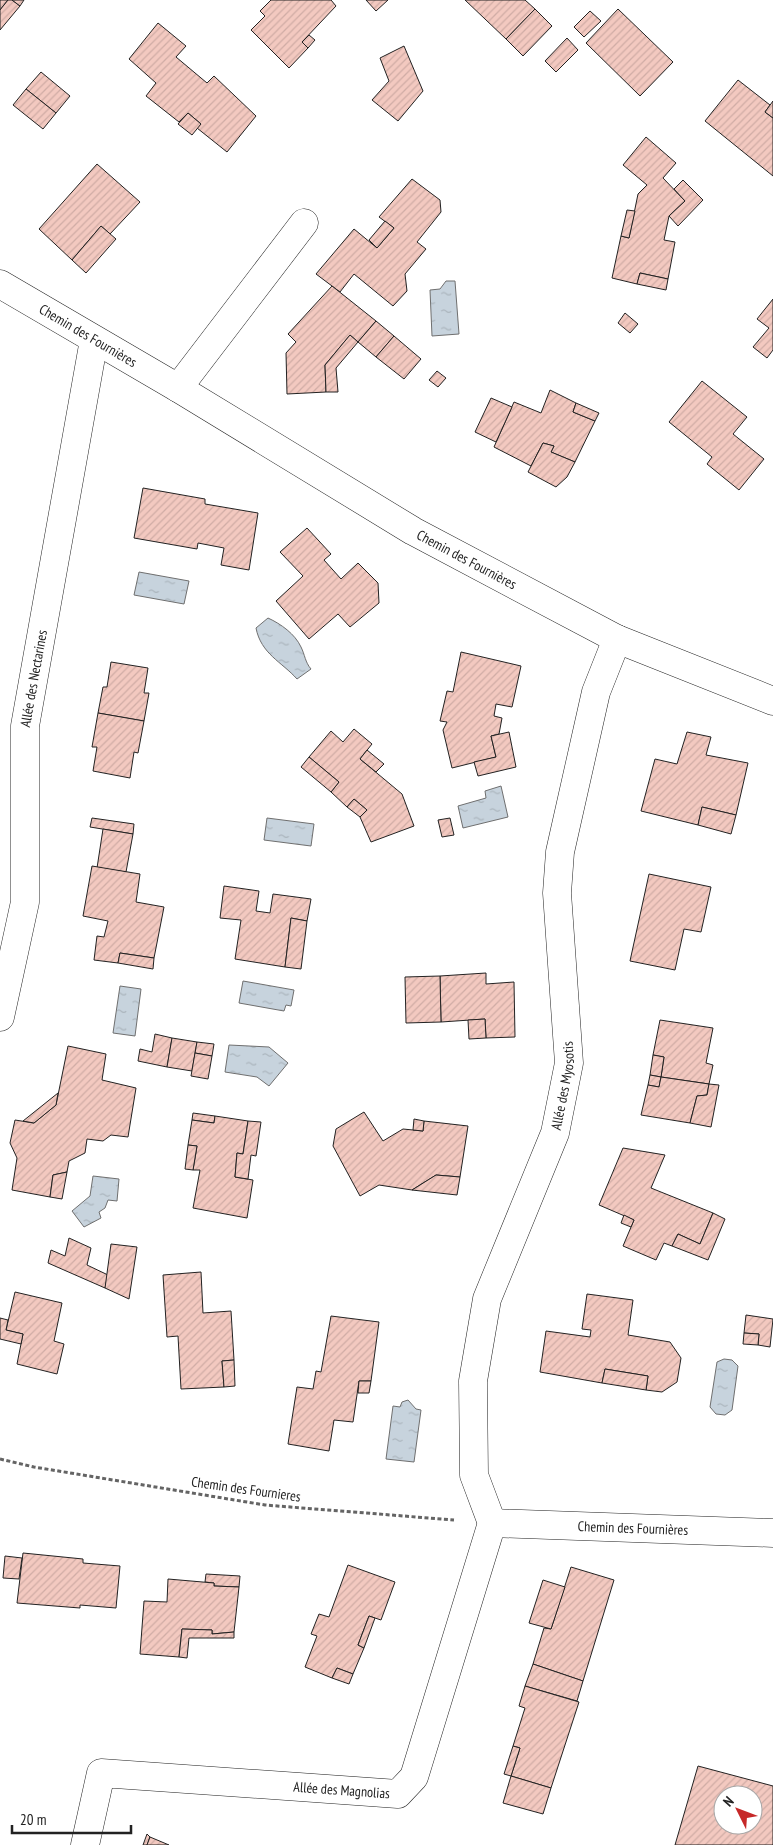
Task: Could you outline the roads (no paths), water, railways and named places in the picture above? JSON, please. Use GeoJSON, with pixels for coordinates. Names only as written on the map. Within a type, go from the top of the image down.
{"type":"FeatureCollection","features":[{"type":"Feature","properties":{"kind":"street"},"geometry":{"type":"LineString","coordinates":[[178,388],[304,223]]}},
{"type":"Feature","properties":{"kind":"street","name":"Chemin des Fournières"},"geometry":{"type":"LineString","coordinates":[[0,284],[178,388],[413,531],[617,639],[773,701]]}},
{"type":"Feature","properties":{"kind":"street","name":"Allée des Nectarines"},"geometry":{"type":"LineString","coordinates":[[0,1017],[24,902],[25,726],[94,340]]}},
{"type":"Feature","properties":{"kind":"street","name":"Allée des Myosotis"},"geometry":{"type":"LineString","coordinates":[[492,1523],[474,1475],[474,1381],[487,1299],[555,1134],[569,1063],[558,893],[560,852],[596,692],[617,639]]}},
{"type":"Feature","properties":{"kind":"street","name":"Chemin des Fournières"},"geometry":{"type":"LineString","coordinates":[[492,1523],[773,1533]]}},
{"type":"Feature","properties":{"kind":"street","name":"Allée des Magnolias"},"geometry":{"type":"LineString","coordinates":[[84,1845],[101,1772],[398,1794],[414,1777],[492,1523]]}},
{"type":"Feature","properties":{"kind":"water"},"geometry":{"type":"Polygon","coordinates":[[[446,281],[455,281],[459,334],[432,336],[430,290],[440,289],[446,281]]]}},
{"type":"Feature","properties":{"kind":"water"},"geometry":{"type":"Polygon","coordinates":[[[139,572],[189,581],[184,604],[134,595],[139,572]]]}},
{"type":"Feature","properties":{"kind":"water"},"geometry":{"type":"Polygon","coordinates":[[[268,618],[287,630],[301,647],[311,669],[297,679],[262,645],[256,628],[268,618]]]}},
{"type":"Feature","properties":{"kind":"water"},"geometry":{"type":"Polygon","coordinates":[[[501,786],[508,817],[463,828],[458,806],[486,798],[485,791],[501,786]]]}},
{"type":"Feature","properties":{"kind":"water"},"geometry":{"type":"Polygon","coordinates":[[[267,818],[314,824],[311,846],[264,840],[267,818]]]}},
{"type":"Feature","properties":{"kind":"water"},"geometry":{"type":"Polygon","coordinates":[[[243,981],[294,990],[291,1006],[286,1005],[284,1011],[239,1003],[243,981]]]}},
{"type":"Feature","properties":{"kind":"water"},"geometry":{"type":"Polygon","coordinates":[[[120,986],[141,989],[135,1036],[113,1033],[120,986]]]}},
{"type":"Feature","properties":{"kind":"water"},"geometry":{"type":"Polygon","coordinates":[[[229,1045],[269,1047],[288,1063],[269,1086],[257,1077],[225,1072],[229,1045]]]}},
{"type":"Feature","properties":{"kind":"water"},"geometry":{"type":"Polygon","coordinates":[[[93,1176],[119,1179],[117,1201],[108,1200],[105,1208],[99,1212],[101,1218],[84,1227],[72,1211],[90,1196],[93,1176]]]}},
{"type":"Feature","properties":{"kind":"water"},"geometry":{"type":"Polygon","coordinates":[[[724,1359],[732,1360],[738,1366],[732,1410],[725,1415],[716,1414],[710,1407],[717,1362],[724,1359]]]}},
{"type":"Feature","properties":{"kind":"water"},"geometry":{"type":"Polygon","coordinates":[[[408,1400],[416,1409],[421,1410],[414,1462],[386,1459],[393,1406],[400,1407],[402,1402],[408,1400]]]}}]}
